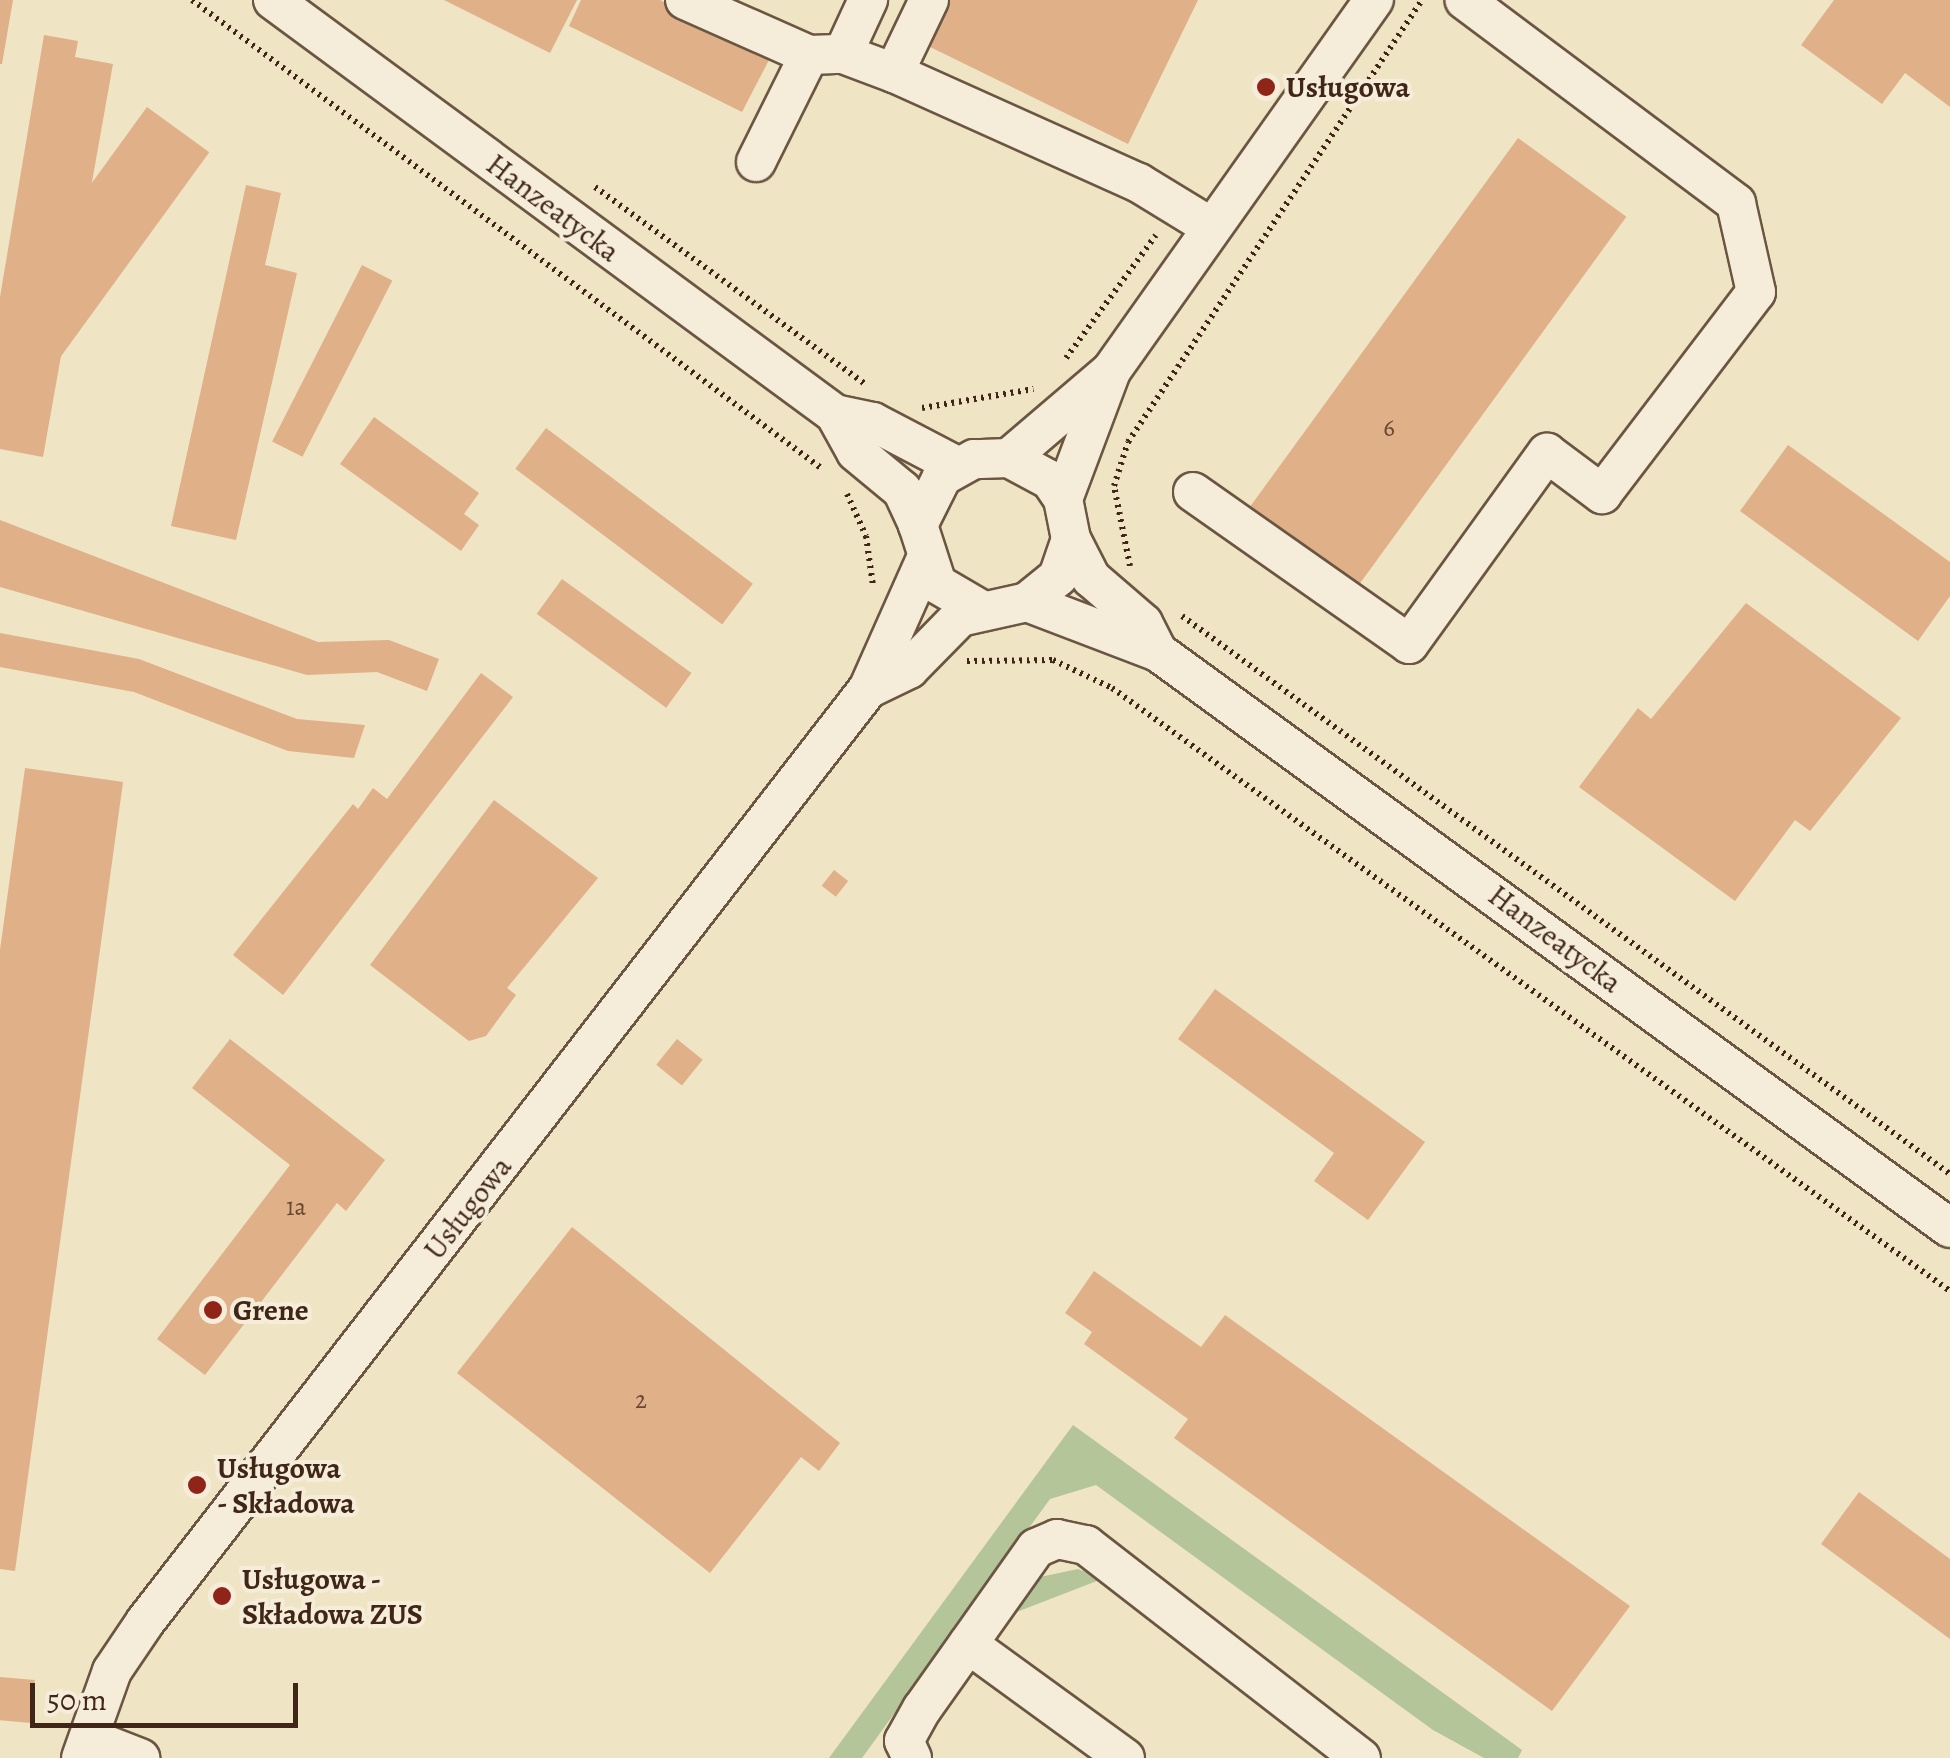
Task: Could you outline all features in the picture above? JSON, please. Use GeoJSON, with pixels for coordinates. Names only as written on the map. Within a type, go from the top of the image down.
{"type":"FeatureCollection","features":[{"type":"Feature","properties":{"kind":"street","name":"Hanzeatycka"},"geometry":{"type":"LineString","coordinates":[[273,0],[835,414],[873,422],[956,466]]}},
{"type":"Feature","properties":{"kind":"street"},"geometry":{"type":"LineString","coordinates":[[685,0],[826,55],[894,73],[1177,206],[1211,227]]}},
{"type":"Feature","properties":{"kind":"street"},"geometry":{"type":"LineString","coordinates":[[756,162],[826,55],[868,0]]}},
{"type":"Feature","properties":{"kind":"street"},"geometry":{"type":"LineString","coordinates":[[894,73],[929,0]]}},
{"type":"Feature","properties":{"kind":"street"},"geometry":{"type":"LineString","coordinates":[[1071,402],[1063,500],[1071,539],[1058,576],[1027,602],[980,609],[937,584],[924,563],[918,524],[930,491],[956,466],[1010,458],[1071,402],[1111,371],[1374,0]]}},
{"type":"Feature","properties":{"kind":"street"},"geometry":{"type":"LineString","coordinates":[[1193,492],[1409,644],[1547,453],[1602,494],[1756,292],[1736,203],[1464,0]]}},
{"type":"Feature","properties":{"kind":"street","name":"Hanzeatycka"},"geometry":{"type":"LineString","coordinates":[[835,414],[856,452],[902,490],[918,524]]}},
{"type":"Feature","properties":{"kind":"street"},"geometry":{"type":"LineString","coordinates":[[1010,458],[1063,500]]}},
{"type":"Feature","properties":{"kind":"street","name":"Hanzeatycka"},"geometry":{"type":"LineString","coordinates":[[1071,539],[1109,614],[1950,1228]]}},
{"type":"Feature","properties":{"kind":"street","name":"Usługowa"},"geometry":{"type":"LineString","coordinates":[[86,1749],[112,1671],[145,1622],[868,689],[924,563]]}},
{"type":"Feature","properties":{"kind":"street","name":"Hanzeatycka"},"geometry":{"type":"LineString","coordinates":[[1027,602],[1109,614]]}},
{"type":"Feature","properties":{"kind":"street","name":"Usługowa"},"geometry":{"type":"LineString","coordinates":[[868,689],[909,669],[946,626],[980,609]]}},
{"type":"Feature","properties":{"kind":"street"},"geometry":{"type":"LineString","coordinates":[[912,1758],[908,1732],[1036,1548],[1072,1540],[1361,1758]]}},
{"type":"Feature","properties":{"kind":"street"},"geometry":{"type":"LineString","coordinates":[[968,1644],[1125,1758]]}},
{"type":"Feature","properties":{"kind":"street"},"geometry":{"type":"LineString","coordinates":[[86,1749],[140,1758]]}},
{"type":"Feature","properties":{"kind":"path"},"geometry":{"type":"LineString","coordinates":[[1071,668],[1133,580],[1114,486],[1128,442],[1422,0]]}},
{"type":"Feature","properties":{"kind":"path"},"geometry":{"type":"LineString","coordinates":[[582,178],[873,390]]}},
{"type":"Feature","properties":{"kind":"path"},"geometry":{"type":"LineString","coordinates":[[1071,402],[1177,206]]}},
{"type":"Feature","properties":{"kind":"path"},"geometry":{"type":"LineString","coordinates":[[902,411],[1071,402],[1128,442]]}},
{"type":"Feature","properties":{"kind":"path"},"geometry":{"type":"LineString","coordinates":[[1163,602],[1950,1174]]}},
{"type":"Feature","properties":{"kind":"green space"},"geometry":{"type":"Polygon","coordinates":[[[1073,1425],[1522,1750],[1518,1758],[1484,1758],[1433,1730],[1096,1485],[1050,1499],[862,1758],[829,1758],[1073,1425]]]}},
{"type":"Feature","properties":{"kind":"green space"},"geometry":{"type":"Polygon","coordinates":[[[1078,1569],[1102,1579],[1014,1613],[1040,1577],[1078,1569]]]}},
{"type":"Feature","properties":{"kind":"building"},"geometry":{"type":"Polygon","coordinates":[[[0,0],[13,0],[2,64],[0,64],[0,0]]]}},
{"type":"Feature","properties":{"kind":"building"},"geometry":{"type":"Polygon","coordinates":[[[444,0],[577,0],[550,53],[444,0]]]}},
{"type":"Feature","properties":{"kind":"building"},"geometry":{"type":"Polygon","coordinates":[[[581,0],[660,0],[771,56],[742,112],[569,26],[581,0]]]}},
{"type":"Feature","properties":{"kind":"building"},"geometry":{"type":"Polygon","coordinates":[[[946,0],[1198,0],[1128,144],[924,44],[946,0]]]}},
{"type":"Feature","properties":{"kind":"building"},"geometry":{"type":"Polygon","coordinates":[[[1834,0],[1950,0],[1950,107],[1905,73],[1882,104],[1801,45],[1834,0]]]}},
{"type":"Feature","properties":{"kind":"building"},"geometry":{"type":"Polygon","coordinates":[[[44,35],[78,41],[75,57],[113,64],[43,457],[0,449],[0,297],[44,35]]]}},
{"type":"Feature","properties":{"kind":"building"},"geometry":{"type":"Polygon","coordinates":[[[147,107],[209,152],[0,440],[0,309],[147,107]]]}},
{"type":"Feature","properties":{"kind":"building"},"geometry":{"type":"Polygon","coordinates":[[[1518,138],[1626,217],[1359,585],[1251,506],[1518,138]]]}},
{"type":"Feature","properties":{"kind":"building"},"geometry":{"type":"Polygon","coordinates":[[[246,185],[281,193],[265,265],[297,273],[236,540],[171,526],[246,185]]]}},
{"type":"Feature","properties":{"kind":"building"},"geometry":{"type":"Polygon","coordinates":[[[362,265],[392,280],[302,457],[272,441],[362,265]]]}},
{"type":"Feature","properties":{"kind":"building"},"geometry":{"type":"Polygon","coordinates":[[[374,417],[479,493],[464,514],[479,525],[461,551],[340,464],[374,417]]]}},
{"type":"Feature","properties":{"kind":"building"},"geometry":{"type":"Polygon","coordinates":[[[546,428],[753,584],[722,625],[515,469],[546,428]]]}},
{"type":"Feature","properties":{"kind":"building"},"geometry":{"type":"Polygon","coordinates":[[[1788,445],[1950,562],[1950,596],[1918,641],[1740,511],[1788,445]]]}},
{"type":"Feature","properties":{"kind":"building"},"geometry":{"type":"Polygon","coordinates":[[[0,520],[318,642],[389,640],[439,659],[427,691],[377,672],[307,675],[0,587],[0,520]]]}},
{"type":"Feature","properties":{"kind":"building"},"geometry":{"type":"Polygon","coordinates":[[[562,579],[691,673],[666,708],[537,614],[562,579]]]}},
{"type":"Feature","properties":{"kind":"building"},"geometry":{"type":"Polygon","coordinates":[[[1746,603],[1901,718],[1810,831],[1795,820],[1735,901],[1579,787],[1638,708],[1651,719],[1746,603]]]}},
{"type":"Feature","properties":{"kind":"building"},"geometry":{"type":"Polygon","coordinates":[[[0,633],[139,659],[297,719],[365,725],[354,758],[288,751],[134,692],[0,667],[0,633]]]}},
{"type":"Feature","properties":{"kind":"building"},"geometry":{"type":"Polygon","coordinates":[[[481,673],[513,697],[283,995],[233,955],[353,804],[358,809],[373,788],[387,799],[481,673]]]}},
{"type":"Feature","properties":{"kind":"building"},"geometry":{"type":"Polygon","coordinates":[[[25,768],[123,782],[15,1571],[0,1569],[0,950],[25,768]]]}},
{"type":"Feature","properties":{"kind":"building"},"geometry":{"type":"Polygon","coordinates":[[[494,800],[598,878],[507,988],[516,995],[486,1036],[469,1041],[370,965],[494,800]]]}},
{"type":"Feature","properties":{"kind":"building"},"geometry":{"type":"Polygon","coordinates":[[[834,870],[848,881],[836,897],[822,886],[834,870]]]}},
{"type":"Feature","properties":{"kind":"building"},"geometry":{"type":"Polygon","coordinates":[[[1215,989],[1425,1142],[1368,1220],[1314,1181],[1334,1153],[1178,1039],[1215,989]]]}},
{"type":"Feature","properties":{"kind":"building"},"geometry":{"type":"Polygon","coordinates":[[[230,1039],[385,1160],[346,1211],[337,1203],[205,1375],[157,1339],[290,1165],[192,1088],[230,1039]]]}},
{"type":"Feature","properties":{"kind":"building"},"geometry":{"type":"Polygon","coordinates":[[[677,1039],[703,1060],[682,1085],[656,1065],[677,1039]]]}},
{"type":"Feature","properties":{"kind":"building"},"geometry":{"type":"Polygon","coordinates":[[[572,1227],[840,1443],[819,1471],[801,1457],[710,1573],[457,1373],[572,1227]]]}},
{"type":"Feature","properties":{"kind":"building"},"geometry":{"type":"Polygon","coordinates":[[[1094,1271],[1201,1347],[1225,1315],[1630,1606],[1552,1711],[1174,1438],[1188,1419],[1084,1344],[1092,1332],[1065,1313],[1094,1271]]]}},
{"type":"Feature","properties":{"kind":"building"},"geometry":{"type":"Polygon","coordinates":[[[1859,1492],[1950,1559],[1950,1639],[1821,1544],[1859,1492]]]}},
{"type":"Feature","properties":{"kind":"building"},"geometry":{"type":"Polygon","coordinates":[[[0,1677],[35,1680],[31,1723],[0,1720],[0,1677]]]}},
{"type":"Feature","properties":{"kind":"place","name":"Usługowa"},"geometry":{"type":"Point","coordinates":[1266,87]}},
{"type":"Feature","properties":{"kind":"place","name":"Grene"},"geometry":{"type":"Point","coordinates":[213,1310]}},
{"type":"Feature","properties":{"kind":"place","name":"Usługowa - Składowa"},"geometry":{"type":"Point","coordinates":[197,1485]}},
{"type":"Feature","properties":{"kind":"place","name":"Usługowa - Składowa ZUS"},"geometry":{"type":"Point","coordinates":[222,1596]}}]}
